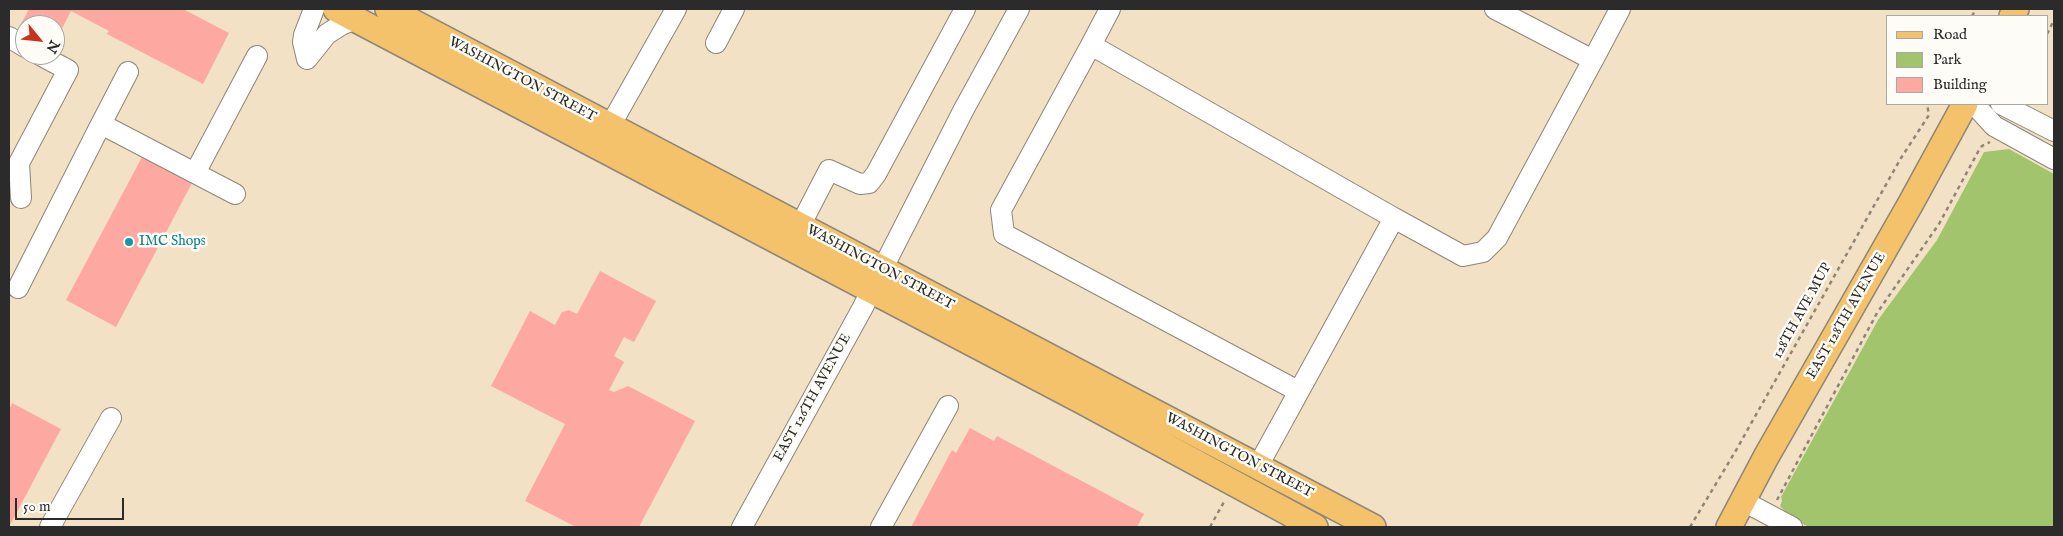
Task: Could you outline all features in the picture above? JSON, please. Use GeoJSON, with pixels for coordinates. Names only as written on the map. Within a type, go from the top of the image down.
{"type":"FeatureCollection","features":[{"type":"Feature","properties":{"kind":"main road","name":"WASHINGTON STREET"},"geometry":{"type":"LineString","coordinates":[[388,9],[606,138],[872,291],[1108,415],[1315,527]]}},
{"type":"Feature","properties":{"kind":"main road","name":"WASHINGTON STREET"},"geometry":{"type":"LineString","coordinates":[[346,14],[606,138],[800,226],[1373,527]]}},
{"type":"Feature","properties":{"kind":"main road","name":"EAST 128TH AVENUE"},"geometry":{"type":"LineString","coordinates":[[1728,527],[1964,105]]}},
{"type":"Feature","properties":{"kind":"street"},"geometry":{"type":"LineString","coordinates":[[314,9],[306,25],[302,42],[307,59],[346,14]]}},
{"type":"Feature","properties":{"kind":"street"},"geometry":{"type":"LineString","coordinates":[[606,138],[676,9]]}},
{"type":"Feature","properties":{"kind":"street"},"geometry":{"type":"LineString","coordinates":[[716,43],[734,9]]}},
{"type":"Feature","properties":{"kind":"street"},"geometry":{"type":"LineString","coordinates":[[800,226],[829,170],[860,184],[870,183],[965,9]]}},
{"type":"Feature","properties":{"kind":"street","name":"EAST 126TH AVENUE"},"geometry":{"type":"LineString","coordinates":[[742,527],[872,291],[964,109],[1019,9]]}},
{"type":"Feature","properties":{"kind":"street"},"geometry":{"type":"LineString","coordinates":[[1110,9],[1000,210],[1004,234],[1298,391]]}},
{"type":"Feature","properties":{"kind":"street"},"geometry":{"type":"LineString","coordinates":[[1495,9],[1593,60]]}},
{"type":"Feature","properties":{"kind":"street"},"geometry":{"type":"LineString","coordinates":[[1091,45],[1463,256],[1483,252],[1497,238],[1593,60],[1613,11]]}},
{"type":"Feature","properties":{"kind":"street"},"geometry":{"type":"LineString","coordinates":[[195,173],[257,56]]}},
{"type":"Feature","properties":{"kind":"street"},"geometry":{"type":"LineString","coordinates":[[21,198],[19,163],[68,70],[59,65]]}},
{"type":"Feature","properties":{"kind":"street"},"geometry":{"type":"LineString","coordinates":[[18,288],[128,72]]}},
{"type":"Feature","properties":{"kind":"street"},"geometry":{"type":"LineString","coordinates":[[1975,105],[1994,126],[2054,159]]}},
{"type":"Feature","properties":{"kind":"street"},"geometry":{"type":"LineString","coordinates":[[2003,105],[2054,131]]}},
{"type":"Feature","properties":{"kind":"street"},"geometry":{"type":"LineString","coordinates":[[102,124],[235,194]]}},
{"type":"Feature","properties":{"kind":"street"},"geometry":{"type":"LineString","coordinates":[[1258,466],[1394,218]]}},
{"type":"Feature","properties":{"kind":"street"},"geometry":{"type":"LineString","coordinates":[[881,527],[948,406]]}},
{"type":"Feature","properties":{"kind":"street"},"geometry":{"type":"LineString","coordinates":[[50,527],[110,418]]}},
{"type":"Feature","properties":{"kind":"street"},"geometry":{"type":"LineString","coordinates":[[1742,501],[1792,527]]}},
{"type":"Feature","properties":{"kind":"path"},"geometry":{"type":"LineString","coordinates":[[2048,32],[2054,20]]}},
{"type":"Feature","properties":{"kind":"path","name":"128TH AVE MUP"},"geometry":{"type":"LineString","coordinates":[[1690,527],[1745,435],[1901,158],[1930,115],[1928,105]]}},
{"type":"Feature","properties":{"kind":"path"},"geometry":{"type":"LineString","coordinates":[[1777,500],[1877,313],[1939,224],[1979,150],[1990,140]]}},
{"type":"Feature","properties":{"kind":"path"},"geometry":{"type":"LineString","coordinates":[[1210,527],[1227,496]]}},
{"type":"Feature","properties":{"kind":"green space"},"geometry":{"type":"Polygon","coordinates":[[[2009,149],[2054,174],[2054,527],[1809,527],[1793,519],[1780,506],[1781,497],[1878,320],[1937,240],[1984,152],[2009,149]]]}},
{"type":"Feature","properties":{"kind":"building"},"geometry":{"type":"Polygon","coordinates":[[[29,9],[183,9],[229,33],[203,84],[107,34],[109,31],[71,11],[65,23],[65,15],[26,15],[29,9]]]}},
{"type":"Feature","properties":{"kind":"building","name":"IMC Shops"},"geometry":{"type":"Polygon","coordinates":[[[142,157],[192,183],[116,327],[66,300],[142,157]]]}},
{"type":"Feature","properties":{"kind":"building"},"geometry":{"type":"Polygon","coordinates":[[[600,271],[656,301],[634,342],[624,337],[614,356],[624,362],[609,390],[614,392],[628,386],[695,421],[639,527],[576,527],[525,501],[565,424],[491,386],[530,311],[555,325],[562,312],[569,310],[577,314],[600,271]]]}},
{"type":"Feature","properties":{"kind":"building"},"geometry":{"type":"Polygon","coordinates":[[[12,403],[61,429],[9,527],[9,410],[12,403]]]}},
{"type":"Feature","properties":{"kind":"building"},"geometry":{"type":"Polygon","coordinates":[[[970,428],[994,441],[997,436],[1144,514],[1137,527],[911,527],[952,450],[956,453],[970,428]]]}},
{"type":"Feature","properties":{"kind":"place","name":"IMC Shops"},"geometry":{"type":"Point","coordinates":[129,242]}}]}
